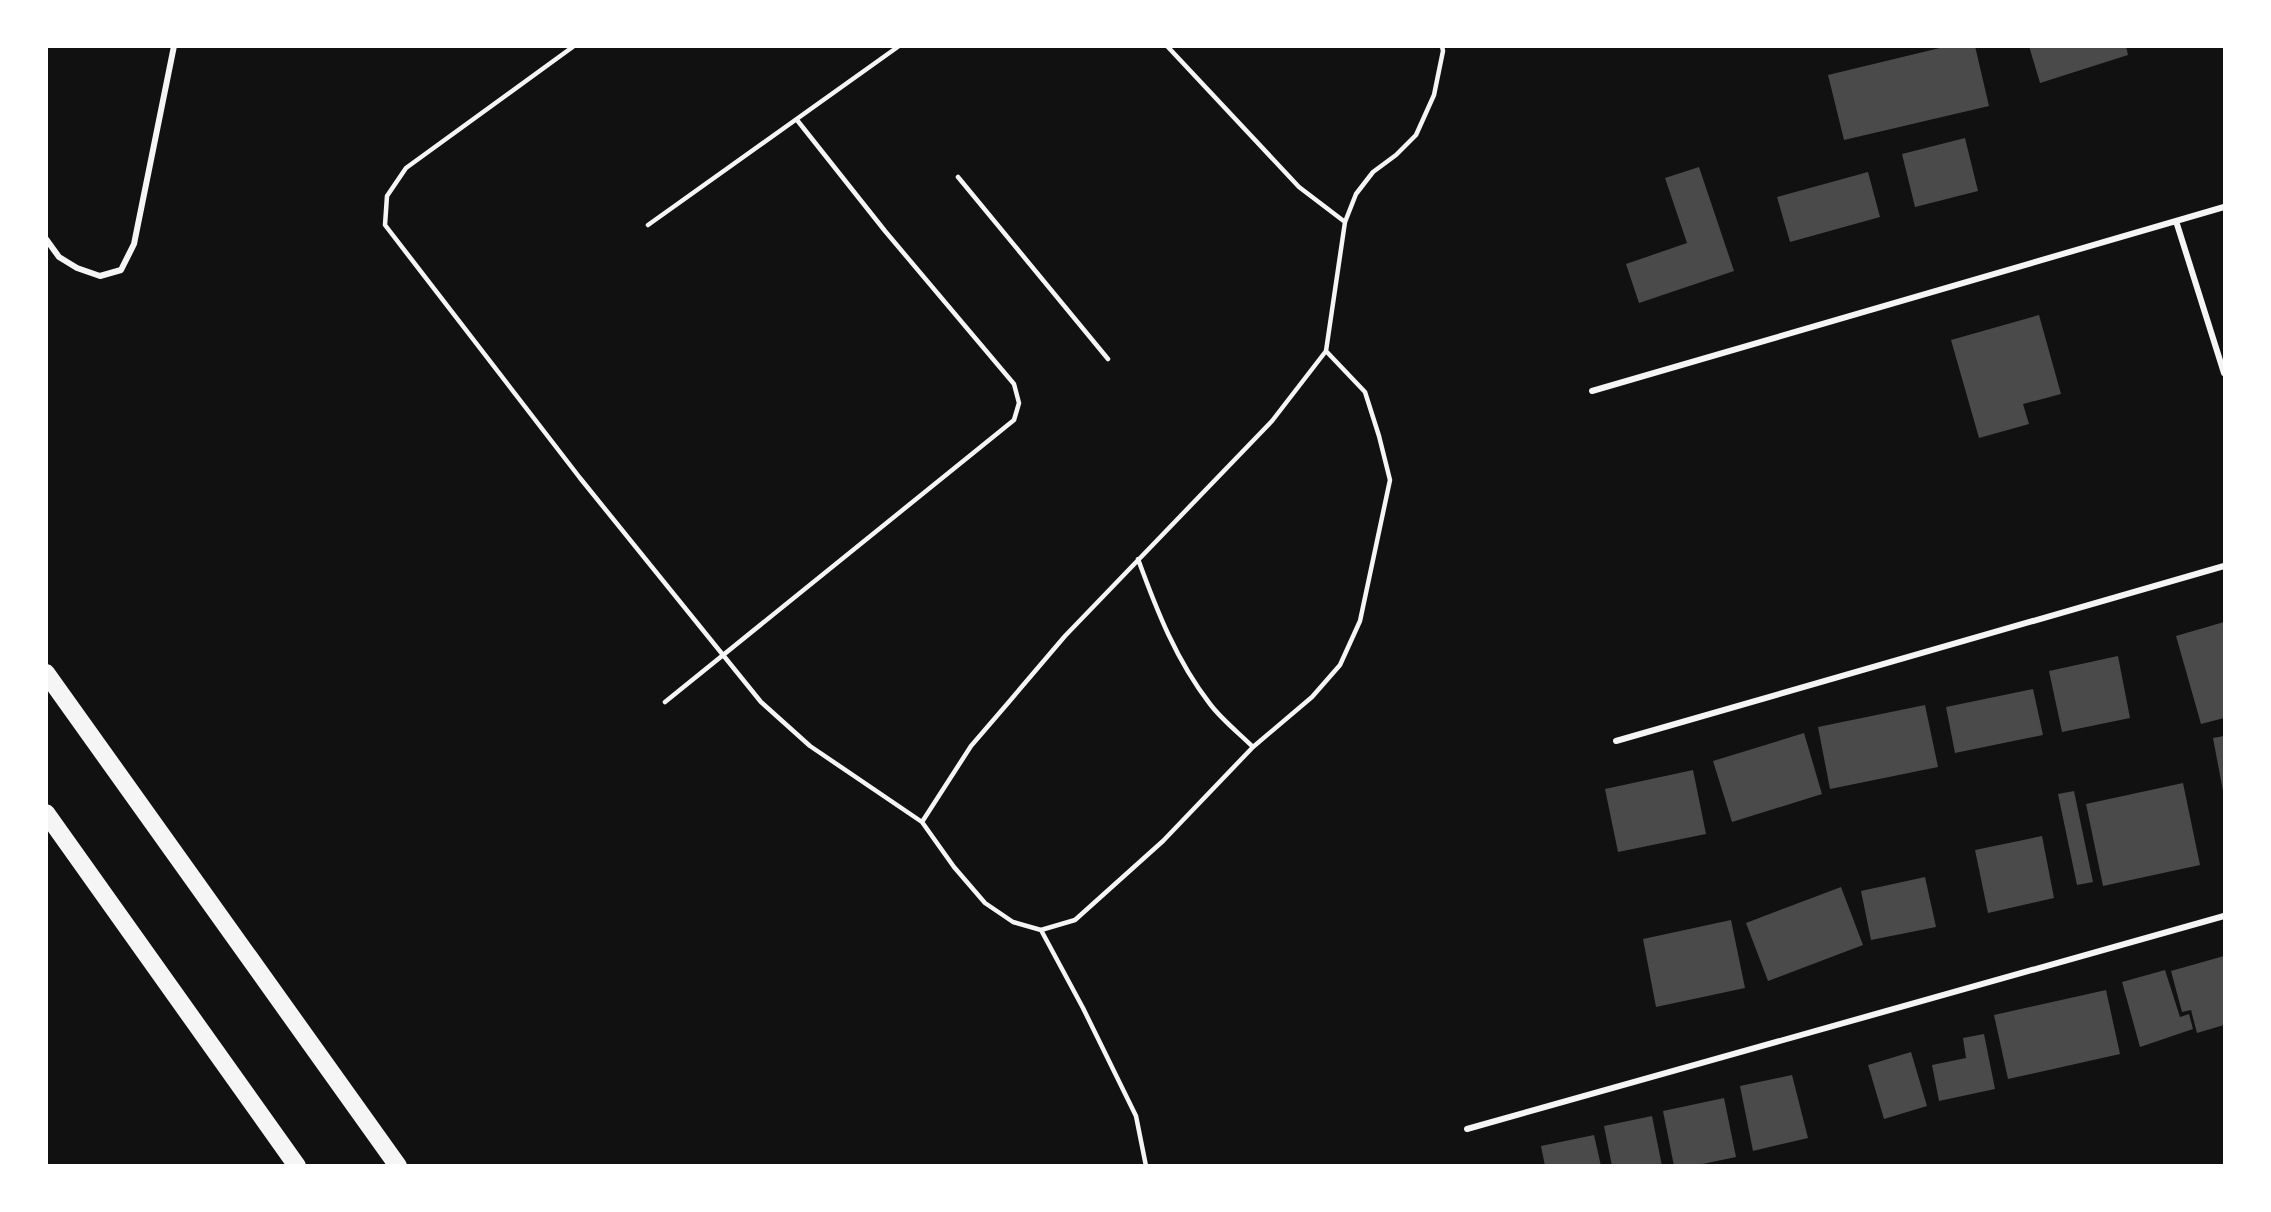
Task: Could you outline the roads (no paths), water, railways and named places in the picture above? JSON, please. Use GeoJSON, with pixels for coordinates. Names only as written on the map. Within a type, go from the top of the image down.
{"type":"FeatureCollection","features":[{"type":"Feature","properties":{"kind":"highway"},"geometry":{"type":"LineString","coordinates":[[46,673],[398,1166]]}},
{"type":"Feature","properties":{"kind":"highway"},"geometry":{"type":"LineString","coordinates":[[46,813],[297,1166]]}},
{"type":"Feature","properties":{"kind":"street"},"geometry":{"type":"LineString","coordinates":[[46,239],[59,257],[77,268],[100,276],[120,270],[134,244],[174,46]]}},
{"type":"Feature","properties":{"kind":"street"},"geometry":{"type":"LineString","coordinates":[[1592,391],[2224,207]]}},
{"type":"Feature","properties":{"kind":"street"},"geometry":{"type":"LineString","coordinates":[[2176,221],[2224,373]]}},
{"type":"Feature","properties":{"kind":"street"},"geometry":{"type":"LineString","coordinates":[[1616,741],[2224,566]]}},
{"type":"Feature","properties":{"kind":"street"},"geometry":{"type":"LineString","coordinates":[[1467,1129],[2224,916]]}},
{"type":"Feature","properties":{"kind":"lane"},"geometry":{"type":"LineString","coordinates":[[574,46],[406,168],[387,195],[385,225],[580,478],[761,702],[810,746],[922,822],[954,867],[986,903],[1013,922],[1041,930],[1075,920],[1163,841],[1253,747],[1312,697],[1340,665],[1360,621],[1390,480],[1365,392],[1326,351]]}},
{"type":"Feature","properties":{"kind":"lane"},"geometry":{"type":"LineString","coordinates":[[648,225],[899,46]]}},
{"type":"Feature","properties":{"kind":"lane"},"geometry":{"type":"LineString","coordinates":[[1167,46],[1299,187],[1345,222]]}},
{"type":"Feature","properties":{"kind":"lane"},"geometry":{"type":"LineString","coordinates":[[922,822],[971,746],[1065,636],[1272,421],[1326,351],[1345,222],[1356,194],[1373,172],[1396,155],[1416,135],[1434,95],[1442,46]]}},
{"type":"Feature","properties":{"kind":"lane"},"geometry":{"type":"LineString","coordinates":[[665,702],[1014,420],[1019,403],[1014,384],[885,231],[796,120]]}},
{"type":"Feature","properties":{"kind":"lane"},"geometry":{"type":"LineString","coordinates":[[958,177],[1108,359]]}},
{"type":"Feature","properties":{"kind":"lane"},"geometry":{"type":"LineString","coordinates":[[1138,559],[1161,624],[1182,662],[1211,706],[1253,747]]}},
{"type":"Feature","properties":{"kind":"lane"},"geometry":{"type":"LineString","coordinates":[[1041,930],[1083,1008],[1136,1116],[1146,1166]]}}]}
